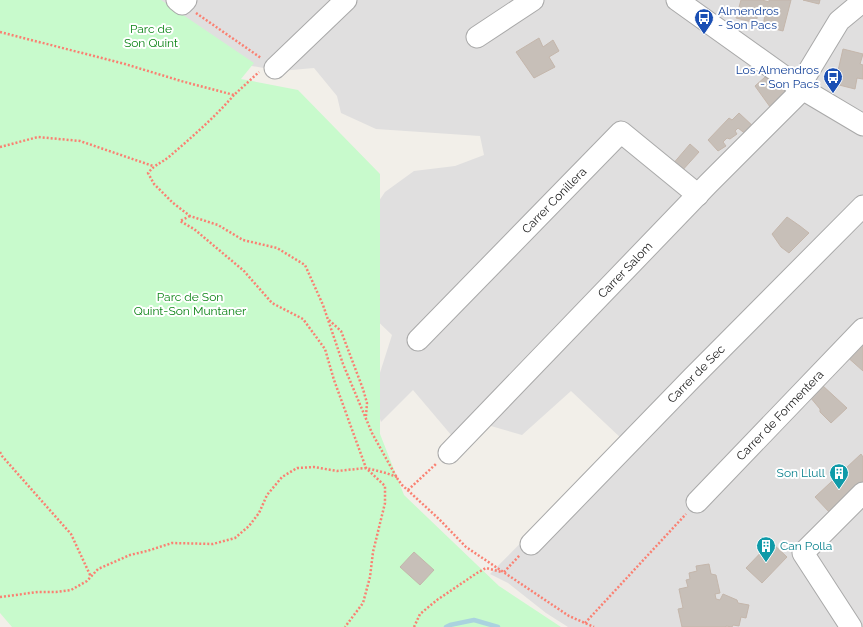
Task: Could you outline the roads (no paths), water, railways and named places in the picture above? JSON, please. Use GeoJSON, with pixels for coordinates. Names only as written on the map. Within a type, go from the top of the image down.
{"type":"FeatureCollection","features":[{"type":"Feature","properties":{"kind":"street"},"geometry":{"type":"LineString","coordinates":[[275,68],[346,0]]}},
{"type":"Feature","properties":{"kind":"street"},"geometry":{"type":"LineString","coordinates":[[477,37],[533,0]]}},
{"type":"Feature","properties":{"kind":"street"},"geometry":{"type":"LineString","coordinates":[[677,0],[801,88],[863,125]]}},
{"type":"Feature","properties":{"kind":"street","name":"Carrer Salom"},"geometry":{"type":"LineString","coordinates":[[449,453],[801,88],[838,21],[863,1]]}},
{"type":"Feature","properties":{"kind":"street","name":"Carrer Conillera"},"geometry":{"type":"LineString","coordinates":[[418,340],[621,132],[698,194]]}},
{"type":"Feature","properties":{"kind":"street","name":"Carrer de Sec"},"geometry":{"type":"LineString","coordinates":[[531,544],[693,377],[863,206]]}},
{"type":"Feature","properties":{"kind":"street","name":"Carrer de Formentera"},"geometry":{"type":"LineString","coordinates":[[697,502],[863,329]]}},
{"type":"Feature","properties":{"kind":"street"},"geometry":{"type":"LineString","coordinates":[[849,626],[803,553],[863,493]]}},
{"type":"Feature","properties":{"kind":"waterway"},"geometry":{"type":"LineString","coordinates":[[446,627],[474,620],[498,627]]}},
{"type":"Feature","properties":{"kind":"place","name":"Almendros - Son Pacs"},"geometry":{"type":"Point","coordinates":[704,35]}},
{"type":"Feature","properties":{"kind":"place","name":"Los Almendros - Son Pacs"},"geometry":{"type":"Point","coordinates":[833,94]}},
{"type":"Feature","properties":{"kind":"place","name":"Son Llull"},"geometry":{"type":"Point","coordinates":[839,490]}},
{"type":"Feature","properties":{"kind":"place","name":"Can Polla"},"geometry":{"type":"Point","coordinates":[766,563]}},
{"type":"Feature","properties":{"kind":"park label","name":"Parc de Son Quint"},"geometry":{"type":"Point","coordinates":[151,36]}},
{"type":"Feature","properties":{"kind":"park label","name":"Parc de Son Quint-Son Muntaner"},"geometry":{"type":"Point","coordinates":[190,304]}}]}
